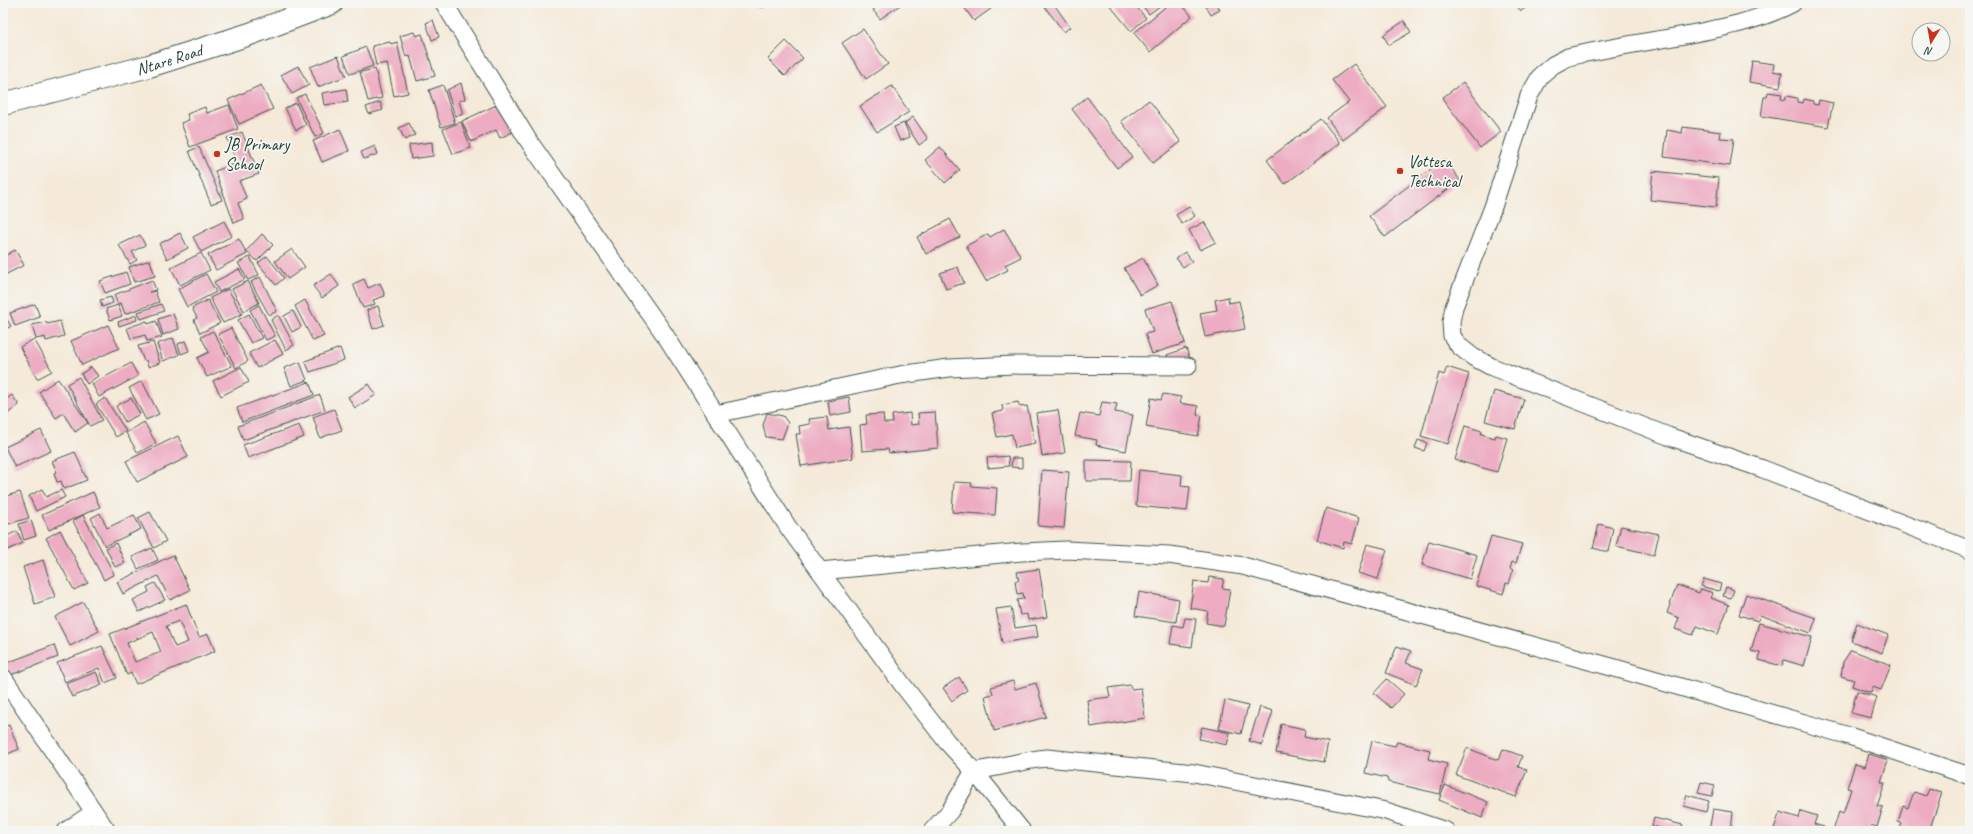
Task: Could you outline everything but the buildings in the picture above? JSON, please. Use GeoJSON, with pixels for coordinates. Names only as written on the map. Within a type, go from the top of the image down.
{"type":"FeatureCollection","features":[{"type":"Feature","properties":{"kind":"main road","name":"Ntare Road"},"geometry":{"type":"LineString","coordinates":[[3,104],[149,66],[242,37],[332,3]]}},
{"type":"Feature","properties":{"kind":"street"},"geometry":{"type":"LineString","coordinates":[[444,3],[528,140],[665,335],[788,527],[902,684],[947,742],[974,771],[1022,831]]}},
{"type":"Feature","properties":{"kind":"street"},"geometry":{"type":"LineString","coordinates":[[1793,3],[1778,11],[1750,21],[1720,29],[1568,57],[1553,64],[1541,75],[1529,96],[1492,207],[1454,307],[1451,322],[1452,336],[1459,346],[1474,357],[1511,375],[1668,436],[1763,469],[1970,550]]}},
{"type":"Feature","properties":{"kind":"street"},"geometry":{"type":"LineString","coordinates":[[716,414],[900,375],[949,368],[1014,365],[1188,366]]}},
{"type":"Feature","properties":{"kind":"street"},"geometry":{"type":"LineString","coordinates":[[820,571],[1022,552],[1066,550],[1169,555],[1243,566],[1623,670],[1846,735],[1970,776]]}},
{"type":"Feature","properties":{"kind":"street"},"geometry":{"type":"LineString","coordinates":[[3,677],[107,831]]}},
{"type":"Feature","properties":{"kind":"street"},"geometry":{"type":"LineString","coordinates":[[974,771],[1003,767],[1024,760],[1047,758],[1194,773],[1386,811],[1446,831]]}},
{"type":"Feature","properties":{"kind":"street"},"geometry":{"type":"LineString","coordinates":[[932,831],[950,811],[974,771]]}},
{"type":"Feature","properties":{"kind":"street"},"geometry":{"type":"LineString","coordinates":[[66,831],[94,812]]}},
{"type":"Feature","properties":{"kind":"place","name":"JB Primary School"},"geometry":{"type":"Point","coordinates":[217,154]}},
{"type":"Feature","properties":{"kind":"place","name":"Vottesa Technical"},"geometry":{"type":"Point","coordinates":[1400,171]}}]}
